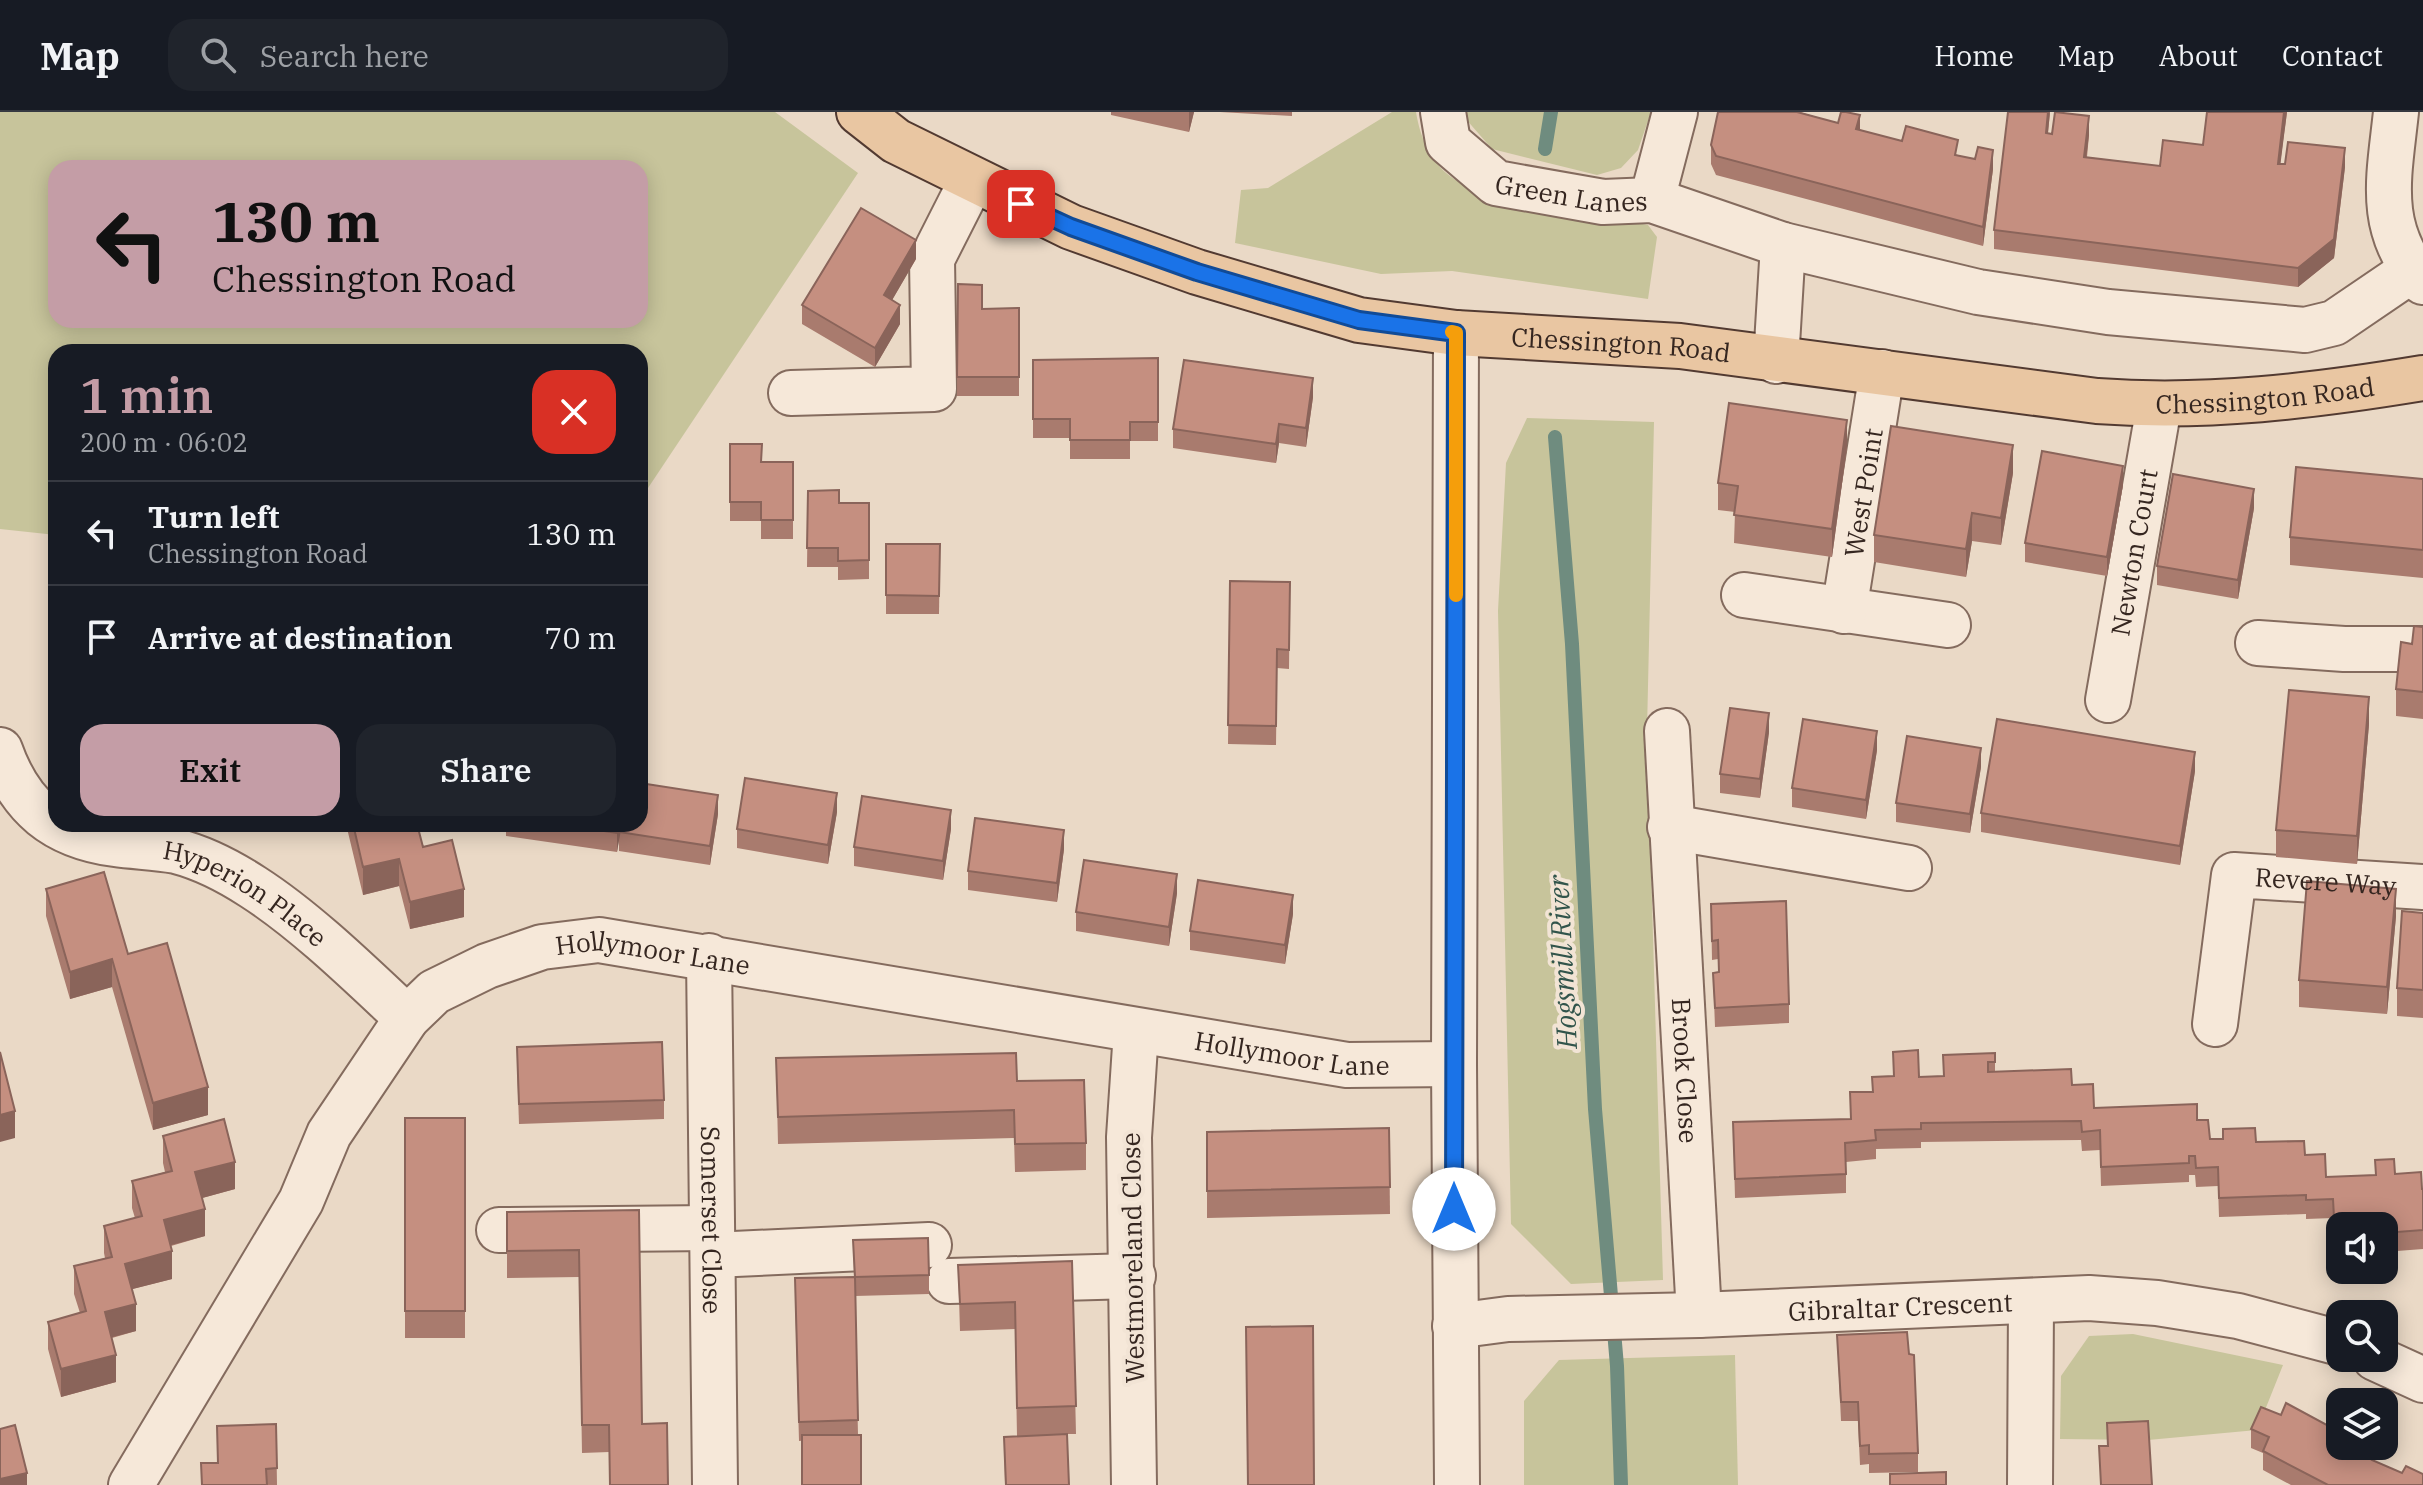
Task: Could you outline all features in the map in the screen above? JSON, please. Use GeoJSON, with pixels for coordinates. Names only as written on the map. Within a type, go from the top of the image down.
{"type":"FeatureCollection","features":[{"type":"Feature","properties":{"kind":"main road","name":"Chessington Road"},"geometry":{"type":"LineString","coordinates":[[859,112],[896,141],[1071,227],[1197,272],[1359,320],[1456,333],[1680,346],[1776,361],[2159,406],[2333,393],[2423,378]]}},
{"type":"Feature","properties":{"kind":"street","name":"Green Lanes"},"geometry":{"type":"LineString","coordinates":[[1443,112],[1448,142],[1496,183],[1603,202],[1652,200],[1675,112]]}},
{"type":"Feature","properties":{"kind":"street"},"geometry":{"type":"LineString","coordinates":[[1652,200],[1783,245],[1978,292],[2108,312],[2305,330],[2334,323],[2418,276],[2392,232],[2387,198],[2396,112]]}},
{"type":"Feature","properties":{"kind":"street"},"geometry":{"type":"LineString","coordinates":[[791,393],[934,389],[932,259],[972,180]]}},
{"type":"Feature","properties":{"kind":"street"},"geometry":{"type":"LineString","coordinates":[[1776,361],[1783,245]]}},
{"type":"Feature","properties":{"kind":"street"},"geometry":{"type":"LineString","coordinates":[[1456,333],[1454,1064],[1457,1485]]}},
{"type":"Feature","properties":{"kind":"street","name":"West Point"},"geometry":{"type":"LineString","coordinates":[[1844,611],[1882,372]]}},
{"type":"Feature","properties":{"kind":"street","name":"Newton Court"},"geometry":{"type":"LineString","coordinates":[[2108,700],[2159,406]]}},
{"type":"Feature","properties":{"kind":"street"},"geometry":{"type":"LineString","coordinates":[[1744,595],[1948,625]]}},
{"type":"Feature","properties":{"kind":"street"},"geometry":{"type":"LineString","coordinates":[[2258,643],[2344,649],[2423,649]]}},
{"type":"Feature","properties":{"kind":"street","name":"Brook Close"},"geometry":{"type":"LineString","coordinates":[[1667,731],[1699,1315]]}},
{"type":"Feature","properties":{"kind":"street","name":"Hyperion Place"},"geometry":{"type":"LineString","coordinates":[[0,750],[20,794],[48,819]]}},
{"type":"Feature","properties":{"kind":"street"},"geometry":{"type":"LineString","coordinates":[[1670,827],[1909,868]]}},
{"type":"Feature","properties":{"kind":"street","name":"Hyperion Place"},"geometry":{"type":"LineString","coordinates":[[68,832],[97,841],[175,851],[212,864],[255,888],[361,975],[407,1018]]}},
{"type":"Feature","properties":{"kind":"street","name":"Revere Way"},"geometry":{"type":"LineString","coordinates":[[2215,1024],[2234,875],[2423,887]]}},
{"type":"Feature","properties":{"kind":"street","name":"Hollymoor Lane"},"geometry":{"type":"LineString","coordinates":[[131,1485],[301,1201],[329,1134],[407,1018],[434,992],[487,966],[542,947],[599,940],[709,956],[1347,1065],[1454,1064]]}},
{"type":"Feature","properties":{"kind":"street","name":"Somerset Close"},"geometry":{"type":"LineString","coordinates":[[709,956],[715,1485]]}},
{"type":"Feature","properties":{"kind":"street","name":"Westmoreland Close"},"geometry":{"type":"LineString","coordinates":[[1134,1485],[1129,1137],[1136,1031]]}},
{"type":"Feature","properties":{"kind":"street"},"geometry":{"type":"LineString","coordinates":[[499,1230],[712,1241],[939,1263],[1133,1276]]}},
{"type":"Feature","properties":{"kind":"street","name":"Gibraltar Crescent"},"geometry":{"type":"LineString","coordinates":[[1455,1326],[1508,1319],[1699,1315],[2089,1298],[2157,1303],[2238,1316],[2326,1339]]}},
{"type":"Feature","properties":{"kind":"street"},"geometry":{"type":"LineString","coordinates":[[2030,1485],[2031,1301]]}},
{"type":"Feature","properties":{"kind":"street"},"geometry":{"type":"LineString","coordinates":[[2398,1369],[2423,1380]]}},
{"type":"Feature","properties":{"kind":"shaded area"},"geometry":{"type":"Polygon","coordinates":[[[0,112],[775,112],[858,173],[648,488],[648,344],[48,344],[48,534],[0,529],[0,112]]]}},
{"type":"Feature","properties":{"kind":"shaded area"},"geometry":{"type":"Polygon","coordinates":[[[1392,112],[1416,112],[1431,155],[1450,176],[1466,185],[1544,207],[1648,225],[1657,237],[1648,299],[1452,271],[1381,274],[1235,243],[1241,190],[1268,188],[1392,112]]]}},
{"type":"Feature","properties":{"kind":"shaded area"},"geometry":{"type":"Polygon","coordinates":[[[1464,112],[1651,112],[1638,150],[1621,168],[1597,175],[1492,149],[1465,118],[1464,112]]]}},
{"type":"Feature","properties":{"kind":"shaded area"},"geometry":{"type":"Polygon","coordinates":[[[1527,418],[1654,422],[1647,730],[1663,1280],[1571,1284],[1511,1224],[1498,611],[1506,463],[1527,418]]]}},
{"type":"Feature","properties":{"kind":"shaded area"},"geometry":{"type":"Polygon","coordinates":[[[2133,1334],[2283,1365],[2257,1430],[2148,1440],[2060,1439],[2061,1376],[2089,1336],[2133,1334]]]}},
{"type":"Feature","properties":{"kind":"shaded area"},"geometry":{"type":"Polygon","coordinates":[[[1735,1355],[1738,1485],[1524,1485],[1524,1401],[1559,1360],[1735,1355]]]}},
{"type":"Feature","properties":{"kind":"building"},"geometry":{"type":"Polygon","coordinates":[[[1718,112],[1797,112],[1838,123],[1841,112],[1846,112],[1860,115],[1856,129],[1902,141],[1906,126],[1958,140],[1955,155],[1975,159],[1978,147],[1993,150],[1983,227],[1716,156],[1711,145],[1718,112]]]}},
{"type":"Feature","properties":{"kind":"building"},"geometry":{"type":"Polygon","coordinates":[[[2008,112],[2048,112],[2046,133],[2052,134],[2055,112],[2089,116],[2084,157],[2160,166],[2163,140],[2203,145],[2207,112],[2284,112],[2278,164],[2285,164],[2288,142],[2345,148],[2334,239],[2298,268],[1994,230],[2008,112]]]}},
{"type":"Feature","properties":{"kind":"building"},"geometry":{"type":"Polygon","coordinates":[[[861,208],[916,240],[884,295],[900,305],[875,348],[802,305],[861,208]]]}},
{"type":"Feature","properties":{"kind":"building"},"geometry":{"type":"Polygon","coordinates":[[[958,284],[982,285],[982,309],[1019,308],[1019,377],[957,377],[958,284]]]}},
{"type":"Feature","properties":{"kind":"building"},"geometry":{"type":"Polygon","coordinates":[[[1158,358],[1158,422],[1130,422],[1130,440],[1070,440],[1070,419],[1033,419],[1033,360],[1158,358]]]}},
{"type":"Feature","properties":{"kind":"building"},"geometry":{"type":"Polygon","coordinates":[[[1184,360],[1313,378],[1306,428],[1279,424],[1276,444],[1173,429],[1184,360]]]}},
{"type":"Feature","properties":{"kind":"building"},"geometry":{"type":"Polygon","coordinates":[[[1729,403],[1847,420],[1832,529],[1734,515],[1738,486],[1718,483],[1729,403]]]}},
{"type":"Feature","properties":{"kind":"building"},"geometry":{"type":"Polygon","coordinates":[[[1891,426],[2013,445],[2001,518],[1972,513],[1966,549],[1874,535],[1891,426]]]}},
{"type":"Feature","properties":{"kind":"building"},"geometry":{"type":"Polygon","coordinates":[[[730,444],[762,444],[761,462],[793,462],[793,520],[761,520],[761,502],[730,502],[730,444]]]}},
{"type":"Feature","properties":{"kind":"building"},"geometry":{"type":"Polygon","coordinates":[[[2042,451],[2123,466],[2107,557],[2025,543],[2042,451]]]}},
{"type":"Feature","properties":{"kind":"building"},"geometry":{"type":"Polygon","coordinates":[[[2296,467],[2423,479],[2423,550],[2290,537],[2296,467]]]}},
{"type":"Feature","properties":{"kind":"building"},"geometry":{"type":"Polygon","coordinates":[[[2173,474],[2254,489],[2238,580],[2157,566],[2173,474]]]}},
{"type":"Feature","properties":{"kind":"building"},"geometry":{"type":"Polygon","coordinates":[[[839,490],[839,503],[869,503],[869,560],[838,561],[838,548],[807,548],[808,491],[839,490]]]}},
{"type":"Feature","properties":{"kind":"building"},"geometry":{"type":"Polygon","coordinates":[[[886,544],[940,544],[939,596],[886,595],[886,544]]]}},
{"type":"Feature","properties":{"kind":"building"},"geometry":{"type":"Polygon","coordinates":[[[1230,581],[1290,582],[1289,650],[1277,649],[1276,726],[1228,725],[1230,581]]]}},
{"type":"Feature","properties":{"kind":"building"},"geometry":{"type":"Polygon","coordinates":[[[2414,626],[2423,627],[2423,692],[2396,689],[2401,642],[2412,644],[2414,626]]]}},
{"type":"Feature","properties":{"kind":"building"},"geometry":{"type":"Polygon","coordinates":[[[2289,690],[2369,697],[2357,836],[2276,830],[2289,690]]]}},
{"type":"Feature","properties":{"kind":"building"},"geometry":{"type":"Polygon","coordinates":[[[1730,708],[1769,713],[1760,779],[1720,774],[1730,708]]]}},
{"type":"Feature","properties":{"kind":"building"},"geometry":{"type":"Polygon","coordinates":[[[1803,719],[1877,731],[1866,800],[1792,788],[1803,719]]]}},
{"type":"Feature","properties":{"kind":"building"},"geometry":{"type":"Polygon","coordinates":[[[1997,719],[2195,752],[2180,846],[1981,813],[1997,719]]]}},
{"type":"Feature","properties":{"kind":"building"},"geometry":{"type":"Polygon","coordinates":[[[1907,736],[1981,748],[1970,814],[1896,803],[1907,736]]]}},
{"type":"Feature","properties":{"kind":"building"},"geometry":{"type":"Polygon","coordinates":[[[745,778],[837,793],[828,845],[737,829],[745,778]]]}},
{"type":"Feature","properties":{"kind":"building"},"geometry":{"type":"Polygon","coordinates":[[[648,784],[718,795],[710,846],[619,832],[648,832],[648,784]]]}},
{"type":"Feature","properties":{"kind":"building"},"geometry":{"type":"Polygon","coordinates":[[[862,796],[951,810],[943,861],[854,847],[862,796]]]}},
{"type":"Feature","properties":{"kind":"building"},"geometry":{"type":"Polygon","coordinates":[[[975,818],[1064,830],[1057,883],[968,871],[975,818]]]}},
{"type":"Feature","properties":{"kind":"building"},"geometry":{"type":"Polygon","coordinates":[[[355,832],[419,832],[423,847],[452,840],[464,889],[410,902],[399,859],[363,867],[355,832]]]}},
{"type":"Feature","properties":{"kind":"building"},"geometry":{"type":"Polygon","coordinates":[[[1084,860],[1177,874],[1169,927],[1076,912],[1084,860]]]}},
{"type":"Feature","properties":{"kind":"building"},"geometry":{"type":"Polygon","coordinates":[[[104,872],[128,954],[167,943],[208,1087],[153,1103],[112,959],[70,972],[46,889],[104,872]]]}},
{"type":"Feature","properties":{"kind":"building"},"geometry":{"type":"Polygon","coordinates":[[[1198,880],[1293,895],[1285,945],[1190,931],[1198,880]]]}},
{"type":"Feature","properties":{"kind":"building"},"geometry":{"type":"Polygon","coordinates":[[[2307,881],[2396,889],[2387,987],[2299,980],[2307,881]]]}},
{"type":"Feature","properties":{"kind":"building"},"geometry":{"type":"Polygon","coordinates":[[[1786,901],[1789,1004],[1715,1008],[1713,973],[1719,972],[1718,940],[1712,941],[1711,904],[1786,901]]]}},
{"type":"Feature","properties":{"kind":"building"},"geometry":{"type":"Polygon","coordinates":[[[2402,911],[2423,913],[2423,990],[2397,988],[2402,911]]]}},
{"type":"Feature","properties":{"kind":"building"},"geometry":{"type":"Polygon","coordinates":[[[662,1042],[664,1100],[519,1104],[517,1047],[662,1042]]]}},
{"type":"Feature","properties":{"kind":"building"},"geometry":{"type":"Polygon","coordinates":[[[1918,1050],[1919,1077],[1944,1076],[1943,1055],[1995,1053],[1995,1062],[1988,1062],[1988,1072],[2071,1069],[2072,1085],[2093,1084],[2094,1108],[2197,1104],[2197,1120],[2208,1120],[2210,1139],[2223,1139],[2223,1129],[2255,1128],[2256,1142],[2304,1141],[2305,1155],[2325,1154],[2326,1177],[2376,1175],[2375,1160],[2394,1159],[2395,1174],[2421,1172],[2423,1230],[2398,1232],[2398,1212],[2334,1212],[2333,1199],[2306,1200],[2306,1195],[2219,1198],[2218,1167],[2196,1168],[2195,1156],[2189,1156],[2189,1163],[2101,1167],[2100,1130],[2082,1132],[2081,1121],[1921,1123],[1921,1129],[1875,1130],[1876,1140],[1845,1143],[1846,1174],[1735,1179],[1733,1122],[1851,1119],[1850,1092],[1873,1092],[1872,1077],[1894,1076],[1893,1052],[1918,1050]]]}},
{"type":"Feature","properties":{"kind":"building"},"geometry":{"type":"Polygon","coordinates":[[[0,1052],[15,1111],[0,1115],[0,1052]]]}},
{"type":"Feature","properties":{"kind":"building"},"geometry":{"type":"Polygon","coordinates":[[[1016,1053],[1017,1081],[1084,1080],[1086,1143],[1015,1144],[1014,1110],[778,1117],[776,1058],[1016,1053]]]}},
{"type":"Feature","properties":{"kind":"building"},"geometry":{"type":"Polygon","coordinates":[[[405,1118],[465,1118],[465,1311],[405,1311],[405,1118]]]}},
{"type":"Feature","properties":{"kind":"building"},"geometry":{"type":"Polygon","coordinates":[[[224,1119],[235,1162],[195,1172],[205,1209],[164,1220],[172,1251],[125,1264],[136,1304],[105,1312],[116,1355],[61,1369],[48,1322],[86,1311],[74,1266],[112,1257],[104,1226],[142,1216],[132,1181],[172,1171],[163,1136],[224,1119]]]}},
{"type":"Feature","properties":{"kind":"building"},"geometry":{"type":"Polygon","coordinates":[[[1389,1128],[1390,1187],[1207,1191],[1207,1132],[1389,1128]]]}},
{"type":"Feature","properties":{"kind":"building"},"geometry":{"type":"Polygon","coordinates":[[[639,1210],[642,1424],[667,1423],[668,1485],[610,1485],[609,1425],[582,1425],[579,1250],[507,1251],[507,1212],[639,1210]]]}},
{"type":"Feature","properties":{"kind":"building"},"geometry":{"type":"Polygon","coordinates":[[[928,1238],[929,1275],[855,1277],[853,1240],[928,1238]]]}},
{"type":"Feature","properties":{"kind":"building"},"geometry":{"type":"Polygon","coordinates":[[[1072,1261],[1076,1406],[1017,1408],[1015,1302],[960,1304],[958,1265],[1072,1261]]]}},
{"type":"Feature","properties":{"kind":"building"},"geometry":{"type":"Polygon","coordinates":[[[855,1277],[858,1420],[799,1422],[795,1278],[855,1277]]]}},
{"type":"Feature","properties":{"kind":"building"},"geometry":{"type":"Polygon","coordinates":[[[1313,1326],[1314,1485],[1248,1485],[1246,1327],[1313,1326]]]}},
{"type":"Feature","properties":{"kind":"building"},"geometry":{"type":"Polygon","coordinates":[[[1907,1332],[1909,1354],[1914,1355],[1918,1453],[1869,1454],[1869,1445],[1860,1446],[1858,1402],[1841,1402],[1837,1335],[1907,1332]]]}},
{"type":"Feature","properties":{"kind":"building"},"geometry":{"type":"Polygon","coordinates":[[[2286,1403],[2326,1424],[2326,1460],[2372,1460],[2402,1473],[2406,1466],[2423,1474],[2423,1485],[2328,1485],[2263,1451],[2269,1437],[2251,1429],[2261,1407],[2281,1415],[2286,1403]]]}},
{"type":"Feature","properties":{"kind":"building"},"geometry":{"type":"Polygon","coordinates":[[[2148,1421],[2152,1485],[2101,1485],[2099,1446],[2108,1446],[2107,1423],[2148,1421]]]}},
{"type":"Feature","properties":{"kind":"building"},"geometry":{"type":"Polygon","coordinates":[[[276,1424],[277,1468],[266,1469],[267,1485],[202,1485],[201,1463],[218,1463],[217,1426],[276,1424]]]}},
{"type":"Feature","properties":{"kind":"building"},"geometry":{"type":"Polygon","coordinates":[[[15,1425],[27,1473],[0,1479],[0,1429],[15,1425]]]}},
{"type":"Feature","properties":{"kind":"building"},"geometry":{"type":"Polygon","coordinates":[[[1067,1434],[1069,1485],[1006,1485],[1004,1437],[1067,1434]]]}},
{"type":"Feature","properties":{"kind":"building"},"geometry":{"type":"Polygon","coordinates":[[[802,1435],[861,1435],[861,1485],[802,1485],[802,1435]]]}},
{"type":"Feature","properties":{"kind":"building"},"geometry":{"type":"Polygon","coordinates":[[[1946,1472],[1946,1485],[1890,1485],[1890,1474],[1946,1472]]]}},
{"type":"Feature","properties":{"kind":"waterway","name":"Hogsmill River"},"geometry":{"type":"LineString","coordinates":[[1545,149],[1551,112]]}},
{"type":"Feature","properties":{"kind":"waterway","name":"Hogsmill River"},"geometry":{"type":"LineString","coordinates":[[1555,437],[1572,644],[1595,1109],[1617,1366],[1621,1485]]}},
{"type":"Feature","properties":{"kind":"slow traffic"},"geometry":{"type":"LineString","coordinates":[[1452,332],[1456,333],[1456,595]]}},
{"type":"Feature","properties":{"kind":"route"},"geometry":{"type":"LineString","coordinates":[[1021,204],[1071,227],[1197,272],[1359,320],[1456,333],[1454,1209]]}}]}
